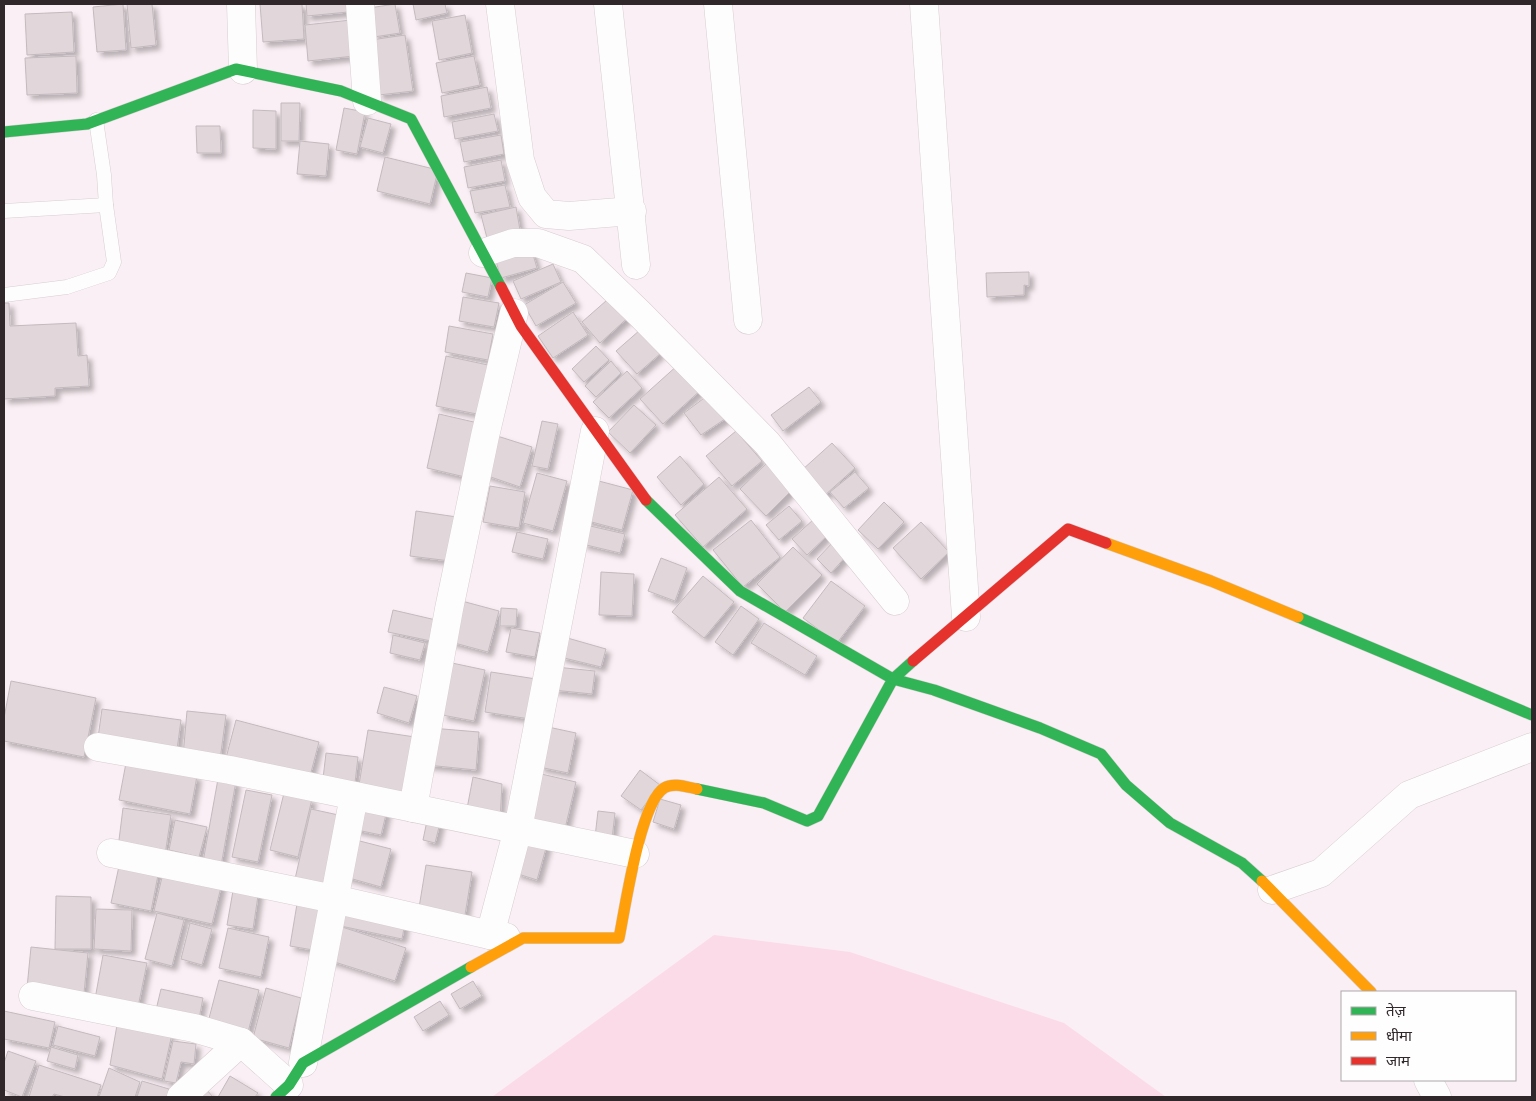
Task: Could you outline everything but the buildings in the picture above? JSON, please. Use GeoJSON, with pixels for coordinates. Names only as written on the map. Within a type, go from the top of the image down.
{"type":"FeatureCollection","features":[{"type":"Feature","properties":{"kind":"street"},"geometry":{"type":"LineString","coordinates":[[241,4],[243,70]]}},
{"type":"Feature","properties":{"kind":"street"},"geometry":{"type":"LineString","coordinates":[[360,4],[367,101]]}},
{"type":"Feature","properties":{"kind":"street"},"geometry":{"type":"LineString","coordinates":[[500,4],[520,160],[532,196],[546,214],[569,216],[632,211]]}},
{"type":"Feature","properties":{"kind":"street"},"geometry":{"type":"LineString","coordinates":[[608,4],[632,211],[636,265]]}},
{"type":"Feature","properties":{"kind":"street"},"geometry":{"type":"LineString","coordinates":[[718,4],[748,320]]}},
{"type":"Feature","properties":{"kind":"street"},"geometry":{"type":"LineString","coordinates":[[924,4],[966,616]]}},
{"type":"Feature","properties":{"kind":"street"},"geometry":{"type":"LineString","coordinates":[[4,132],[87,124],[236,69],[342,91],[411,119],[521,326],[648,502],[740,591],[893,679],[934,690],[1040,728],[1102,754],[1126,785],[1170,823],[1242,862],[1272,890],[1370,991]]}},
{"type":"Feature","properties":{"kind":"street"},"geometry":{"type":"LineString","coordinates":[[483,253],[512,243],[538,243],[583,259],[767,443],[895,601]]}},
{"type":"Feature","properties":{"kind":"street"},"geometry":{"type":"LineString","coordinates":[[413,808],[449,609],[485,436],[514,313]]}},
{"type":"Feature","properties":{"kind":"street"},"geometry":{"type":"LineString","coordinates":[[490,935],[518,829],[595,431]]}},
{"type":"Feature","properties":{"kind":"street"},"geometry":{"type":"LineString","coordinates":[[110,853],[334,899],[490,935],[523,938],[619,938],[635,854],[650,807],[662,789],[671,785],[764,803],[807,821],[818,816],[893,679],[1068,529],[1211,581],[1532,715]]}},
{"type":"Feature","properties":{"kind":"street"},"geometry":{"type":"LineString","coordinates":[[98,747],[222,768],[635,854]]}},
{"type":"Feature","properties":{"kind":"street"},"geometry":{"type":"LineString","coordinates":[[1272,890],[1321,872],[1409,795],[1532,748]]}},
{"type":"Feature","properties":{"kind":"street"},"geometry":{"type":"LineString","coordinates":[[289,1082],[334,899],[354,796]]}},
{"type":"Feature","properties":{"kind":"street"},"geometry":{"type":"LineString","coordinates":[[289,1082],[523,938]]}},
{"type":"Feature","properties":{"kind":"street"},"geometry":{"type":"LineString","coordinates":[[33,996],[194,1028],[241,1042],[289,1082]]}},
{"type":"Feature","properties":{"kind":"street"},"geometry":{"type":"LineString","coordinates":[[181,1097],[241,1042]]}},
{"type":"Feature","properties":{"kind":"street"},"geometry":{"type":"LineString","coordinates":[[1429,1081],[1437,1097]]}},
{"type":"Feature","properties":{"kind":"lane"},"geometry":{"type":"LineString","coordinates":[[4,295],[67,287],[109,273],[114,262],[96,120]]}},
{"type":"Feature","properties":{"kind":"lane"},"geometry":{"type":"LineString","coordinates":[[4,211],[106,205]]}},
{"type":"Feature","properties":{"kind":"shaded area"},"geometry":{"type":"Polygon","coordinates":[[[714,935],[850,952],[1064,1023],[1166,1097],[492,1097],[714,935]]]}},
{"type":"Feature","properties":{"kind":"traffic: fast"},"geometry":{"type":"LineString","coordinates":[[4,132],[87,124],[236,69],[341,91],[411,119],[501,287]]}},
{"type":"Feature","properties":{"kind":"traffic: fast"},"geometry":{"type":"LineString","coordinates":[[646,500],[740,591],[893,679],[818,816],[807,821],[764,803],[697,789]]}},
{"type":"Feature","properties":{"kind":"traffic: fast"},"geometry":{"type":"LineString","coordinates":[[1298,617],[1532,715]]}},
{"type":"Feature","properties":{"kind":"traffic: fast"},"geometry":{"type":"LineString","coordinates":[[913,661],[893,679],[934,690],[1040,728],[1101,754],[1126,785],[1170,823],[1242,863],[1262,881]]}},
{"type":"Feature","properties":{"kind":"traffic: fast"},"geometry":{"type":"LineString","coordinates":[[276,1097],[289,1085],[303,1063],[471,967]]}},
{"type":"Feature","properties":{"kind":"traffic: slow"},"geometry":{"type":"LineString","coordinates":[[1106,543],[1211,581],[1298,617]]}},
{"type":"Feature","properties":{"kind":"traffic: slow"},"geometry":{"type":"LineString","coordinates":[[471,967],[523,938],[619,938],[641,834],[655,798],[664,788],[672,785],[697,789]]}},
{"type":"Feature","properties":{"kind":"traffic: slow"},"geometry":{"type":"LineString","coordinates":[[1262,881],[1370,991]]}},
{"type":"Feature","properties":{"kind":"traffic: jam"},"geometry":{"type":"LineString","coordinates":[[501,287],[521,326],[646,500]]}},
{"type":"Feature","properties":{"kind":"traffic: jam"},"geometry":{"type":"LineString","coordinates":[[913,661],[1068,529],[1106,543]]}}]}
